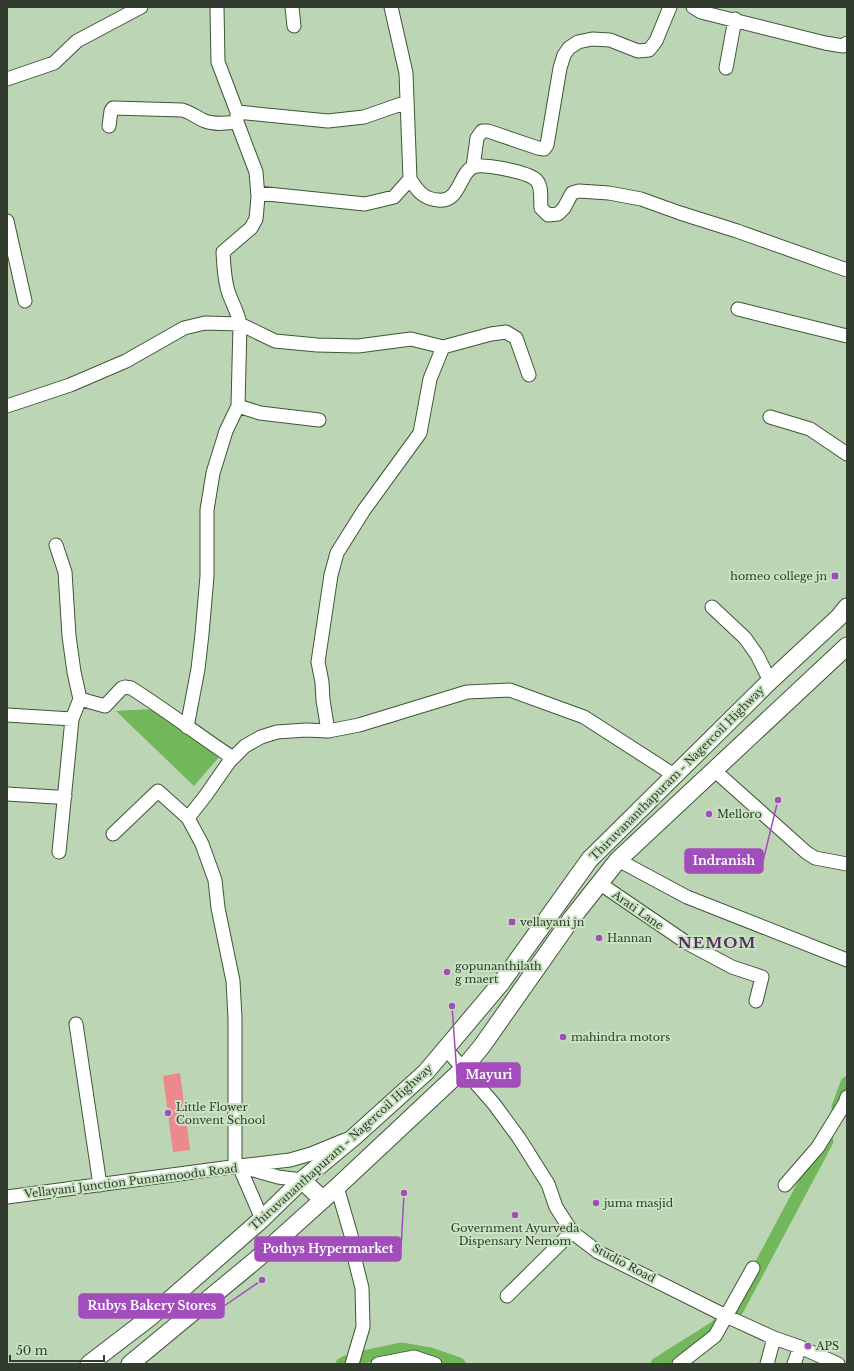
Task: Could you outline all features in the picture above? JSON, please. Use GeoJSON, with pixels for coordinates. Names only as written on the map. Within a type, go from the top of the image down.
{"type":"FeatureCollection","features":[{"type":"Feature","properties":{"kind":"main road","name":"Thiruvananthapuram - Nagercoil Highway"},"geometry":{"type":"LineString","coordinates":[[89,1364],[149,1318],[262,1219],[302,1180],[354,1137],[426,1072],[502,983],[590,859],[847,607]]}},
{"type":"Feature","properties":{"kind":"main road","name":"Thiruvananthapuram - Nagercoil Highway"},"geometry":{"type":"LineString","coordinates":[[130,1364],[257,1260],[463,1069],[482,1046],[572,918],[618,860],[847,646]]}},
{"type":"Feature","properties":{"kind":"main road"},"geometry":{"type":"LineString","coordinates":[[302,1180],[323,1200]]}},
{"type":"Feature","properties":{"kind":"street"},"geometry":{"type":"LineString","coordinates":[[7,79],[54,63],[77,41],[141,7]]}},
{"type":"Feature","properties":{"kind":"street"},"geometry":{"type":"LineString","coordinates":[[187,727],[198,669],[207,576],[207,510],[213,473],[226,431],[238,406],[240,324],[226,284],[223,252],[251,228],[256,219],[258,193],[256,172],[218,62],[217,7]]}},
{"type":"Feature","properties":{"kind":"street"},"geometry":{"type":"LineString","coordinates":[[292,7],[294,26]]}},
{"type":"Feature","properties":{"kind":"street"},"geometry":{"type":"LineString","coordinates":[[391,7],[406,74],[410,179],[419,193],[433,200],[441,201],[450,198],[461,184],[467,172],[473,167],[488,166],[522,172],[536,179],[540,185],[541,208],[548,215],[558,214],[564,208],[572,193],[578,191],[622,195],[651,202],[680,214],[737,231],[847,270]]}},
{"type":"Feature","properties":{"kind":"street"},"geometry":{"type":"LineString","coordinates":[[473,167],[477,138],[482,132],[488,131],[544,149],[547,144],[560,68],[564,55],[569,48],[578,42],[592,39],[610,40],[638,51],[649,50],[656,41],[670,7]]}},
{"type":"Feature","properties":{"kind":"street"},"geometry":{"type":"LineString","coordinates":[[693,7],[701,12],[713,11],[735,19],[826,43],[843,46],[847,43]]}},
{"type":"Feature","properties":{"kind":"street"},"geometry":{"type":"LineString","coordinates":[[726,68],[735,19]]}},
{"type":"Feature","properties":{"kind":"street"},"geometry":{"type":"LineString","coordinates":[[109,126],[111,111],[113,108],[182,110],[190,112],[204,121],[215,124],[237,117],[328,121],[364,117],[406,102]]}},
{"type":"Feature","properties":{"kind":"street"},"geometry":{"type":"LineString","coordinates":[[258,193],[365,204],[394,197],[410,179]]}},
{"type":"Feature","properties":{"kind":"street"},"geometry":{"type":"LineString","coordinates":[[7,221],[25,301]]}},
{"type":"Feature","properties":{"kind":"street"},"geometry":{"type":"LineString","coordinates":[[738,309],[847,336]]}},
{"type":"Feature","properties":{"kind":"street"},"geometry":{"type":"LineString","coordinates":[[7,406],[70,385],[126,361],[184,328],[205,323],[240,324],[275,341],[317,345],[358,346],[411,339],[443,347],[491,334],[506,332],[516,338],[530,375]]}},
{"type":"Feature","properties":{"kind":"street"},"geometry":{"type":"LineString","coordinates":[[328,731],[318,662],[330,575],[337,553],[364,510],[420,432],[430,379],[443,347]]}},
{"type":"Feature","properties":{"kind":"street"},"geometry":{"type":"LineString","coordinates":[[238,406],[260,413],[318,420]]}},
{"type":"Feature","properties":{"kind":"street"},"geometry":{"type":"LineString","coordinates":[[770,417],[810,429],[847,454]]}},
{"type":"Feature","properties":{"kind":"street"},"geometry":{"type":"LineString","coordinates":[[56,545],[65,572],[69,636],[74,672],[80,699],[72,719],[59,852]]}},
{"type":"Feature","properties":{"kind":"street"},"geometry":{"type":"LineString","coordinates":[[712,607],[745,638],[757,655],[770,681]]}},
{"type":"Feature","properties":{"kind":"street"},"geometry":{"type":"LineString","coordinates":[[80,699],[104,706],[122,688],[131,688],[161,707],[187,727],[233,758]]}},
{"type":"Feature","properties":{"kind":"street"},"geometry":{"type":"LineString","coordinates":[[188,818],[233,758],[245,746],[277,732],[306,730],[328,731],[359,725],[467,692],[510,690],[584,717],[674,775]]}},
{"type":"Feature","properties":{"kind":"street"},"geometry":{"type":"LineString","coordinates":[[7,715],[72,719]]}},
{"type":"Feature","properties":{"kind":"street"},"geometry":{"type":"LineString","coordinates":[[714,770],[807,853],[815,858],[847,864]]}},
{"type":"Feature","properties":{"kind":"street"},"geometry":{"type":"LineString","coordinates":[[113,834],[158,791],[188,818],[202,844],[215,880],[218,908],[233,981],[237,1166],[262,1219]]}},
{"type":"Feature","properties":{"kind":"street"},"geometry":{"type":"LineString","coordinates":[[7,794],[56,797],[65,796]]}},
{"type":"Feature","properties":{"kind":"street"},"geometry":{"type":"LineString","coordinates":[[618,860],[687,897],[847,960]]}},
{"type":"Feature","properties":{"kind":"street","name":"Arati Lane"},"geometry":{"type":"LineString","coordinates":[[599,883],[687,943],[732,967],[762,977],[756,1001]]}},
{"type":"Feature","properties":{"kind":"street"},"geometry":{"type":"LineString","coordinates":[[76,1024],[100,1185]]}},
{"type":"Feature","properties":{"kind":"street","name":"Studio Road"},"geometry":{"type":"LineString","coordinates":[[446,1049],[494,1104],[519,1138],[548,1184],[556,1207],[572,1232],[598,1252],[726,1316],[774,1338],[800,1347],[838,1364]]}},
{"type":"Feature","properties":{"kind":"street"},"geometry":{"type":"LineString","coordinates":[[785,1185],[818,1147],[845,1103],[847,1097]]}},
{"type":"Feature","properties":{"kind":"street"},"geometry":{"type":"LineString","coordinates":[[237,1166],[290,1160],[311,1154],[354,1137]]}},
{"type":"Feature","properties":{"kind":"street","name":"Vellayani Junction Punnamoodu Road"},"geometry":{"type":"LineString","coordinates":[[7,1197],[237,1166],[278,1177],[302,1180]]}},
{"type":"Feature","properties":{"kind":"street"},"geometry":{"type":"LineString","coordinates":[[337,1187],[351,1235],[354,1256],[362,1288],[363,1327],[352,1364]]}},
{"type":"Feature","properties":{"kind":"street"},"geometry":{"type":"LineString","coordinates":[[507,1296],[572,1232]]}},
{"type":"Feature","properties":{"kind":"street"},"geometry":{"type":"LineString","coordinates":[[679,1364],[715,1336],[753,1268]]}},
{"type":"Feature","properties":{"kind":"street"},"geometry":{"type":"LineString","coordinates":[[767,1364],[774,1338]]}},
{"type":"Feature","properties":{"kind":"street"},"geometry":{"type":"LineString","coordinates":[[794,1364],[800,1347]]}},
{"type":"Feature","properties":{"kind":"street"},"geometry":{"type":"LineString","coordinates":[[378,1364],[414,1357],[435,1364]]}},
{"type":"Feature","properties":{"kind":"shaded area"},"geometry":{"type":"Polygon","coordinates":[[[154,709],[219,757],[194,786],[116,711],[154,709]]]}},
{"type":"Feature","properties":{"kind":"shaded area"},"geometry":{"type":"Polygon","coordinates":[[[180,1073],[190,1150],[173,1152],[163,1076],[180,1073]]]}},
{"type":"Feature","properties":{"kind":"waterway"},"geometry":{"type":"LineString","coordinates":[[838,1107],[847,1083]]}},
{"type":"Feature","properties":{"kind":"waterway"},"geometry":{"type":"LineString","coordinates":[[737,1310],[827,1141]]}},
{"type":"Feature","properties":{"kind":"waterway"},"geometry":{"type":"LineString","coordinates":[[657,1364],[716,1327],[720,1322]]}},
{"type":"Feature","properties":{"kind":"waterway"},"geometry":{"type":"LineString","coordinates":[[358,1358],[401,1349],[430,1354],[459,1364]]}},
{"type":"Feature","properties":{"kind":"waterway"},"geometry":{"type":"LineString","coordinates":[[342,1364],[346,1362]]}},
{"type":"Feature","properties":{"kind":"place","name":"homeo college jn"},"geometry":{"type":"Point","coordinates":[835,576]}},
{"type":"Feature","properties":{"kind":"place","name":"Indranish"},"geometry":{"type":"Point","coordinates":[778,800]}},
{"type":"Feature","properties":{"kind":"place","name":"Melloro"},"geometry":{"type":"Point","coordinates":[709,814]}},
{"type":"Feature","properties":{"kind":"place","name":"vellayani jn"},"geometry":{"type":"Point","coordinates":[512,922]}},
{"type":"Feature","properties":{"kind":"place","name":"Hannan"},"geometry":{"type":"Point","coordinates":[599,938]}},
{"type":"Feature","properties":{"kind":"place","name":"gopunanthilath g maert"},"geometry":{"type":"Point","coordinates":[447,972]}},
{"type":"Feature","properties":{"kind":"place","name":"Mayuri"},"geometry":{"type":"Point","coordinates":[452,1006]}},
{"type":"Feature","properties":{"kind":"place","name":"mahindra motors"},"geometry":{"type":"Point","coordinates":[563,1037]}},
{"type":"Feature","properties":{"kind":"place","name":"Little Flower Convent School"},"geometry":{"type":"Point","coordinates":[168,1113]}},
{"type":"Feature","properties":{"kind":"place","name":"Pothys Hypermarket"},"geometry":{"type":"Point","coordinates":[404,1193]}},
{"type":"Feature","properties":{"kind":"place","name":"juma masjid"},"geometry":{"type":"Point","coordinates":[596,1203]}},
{"type":"Feature","properties":{"kind":"place","name":"Government Ayurveda Dispensary Nemom"},"geometry":{"type":"Point","coordinates":[515,1215]}},
{"type":"Feature","properties":{"kind":"place","name":"Rubys Bakery Stores"},"geometry":{"type":"Point","coordinates":[262,1280]}},
{"type":"Feature","properties":{"kind":"place","name":"APS"},"geometry":{"type":"Point","coordinates":[808,1346]}},
{"type":"Feature","properties":{"kind":"district","name":"NEMOM"},"geometry":{"type":"Point","coordinates":[717,942]}}]}
